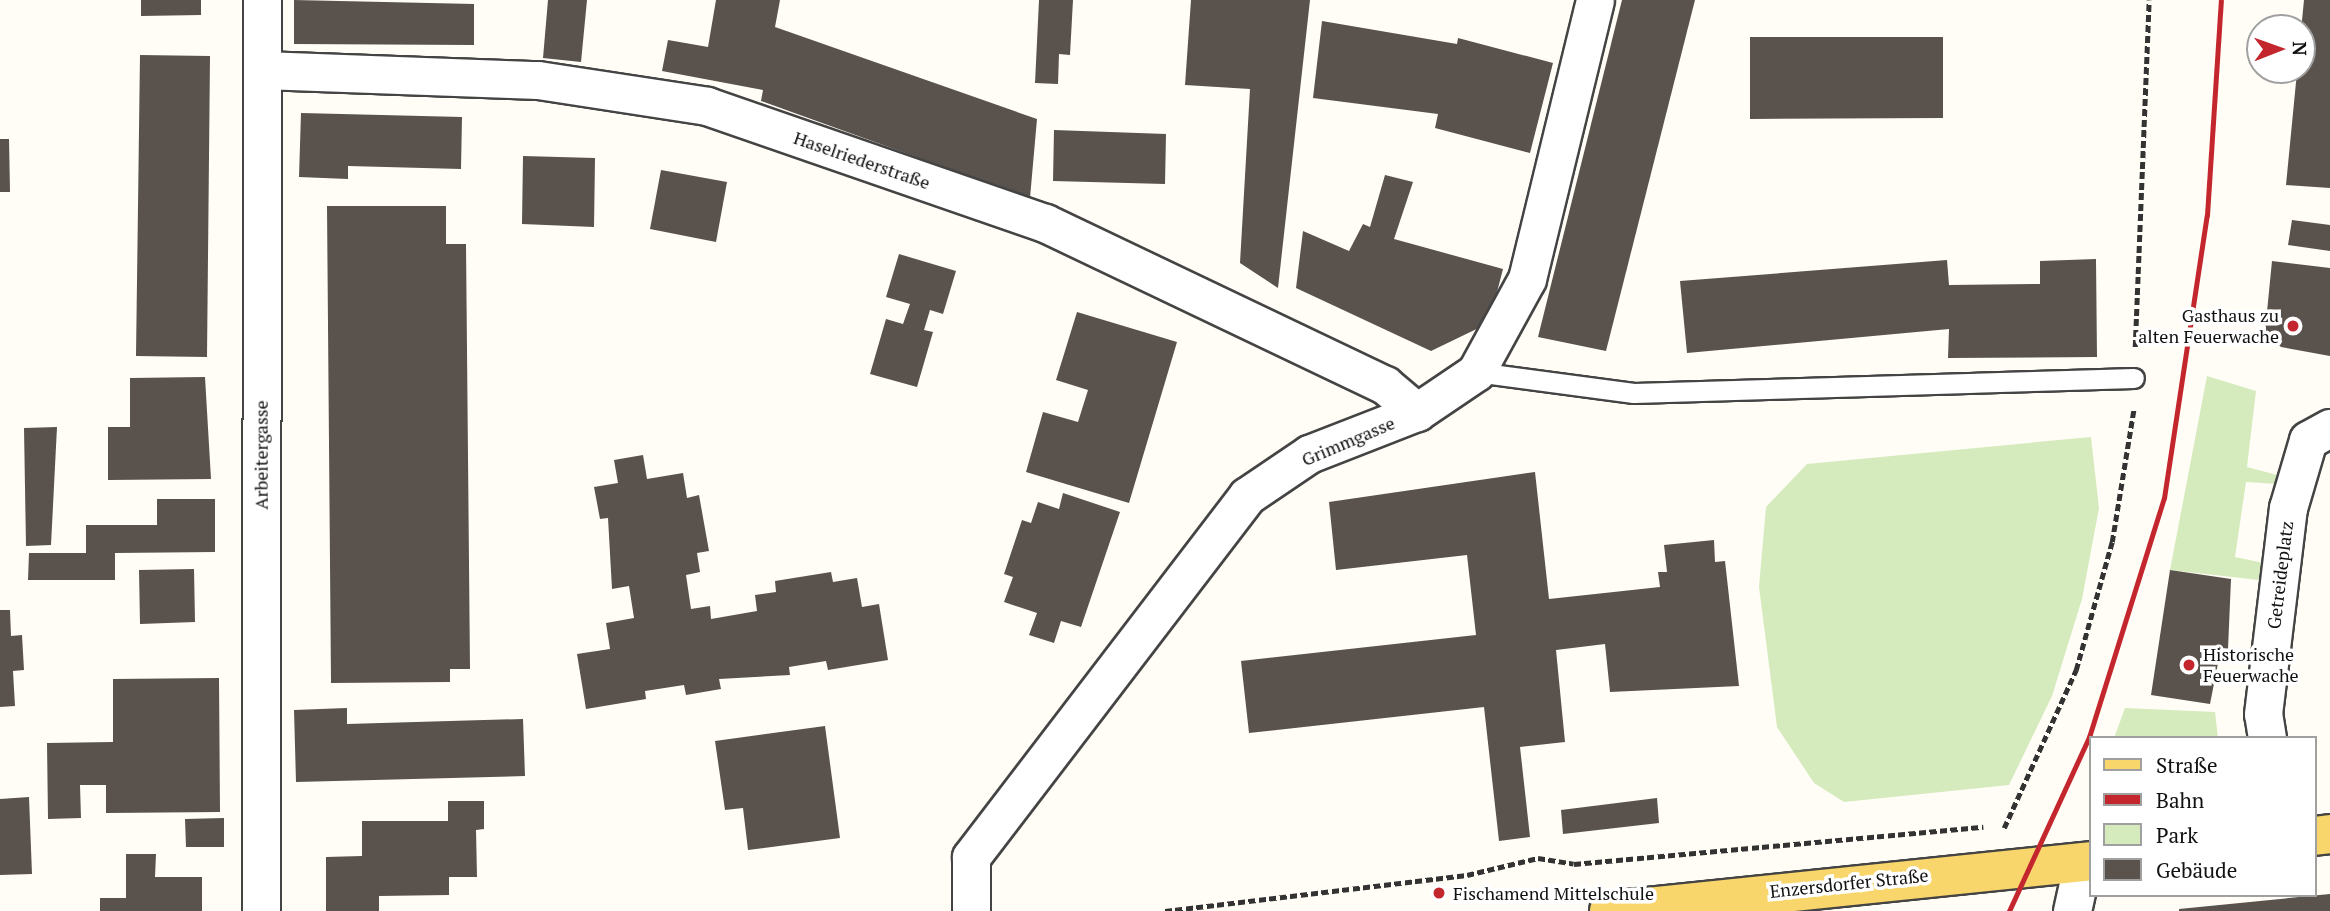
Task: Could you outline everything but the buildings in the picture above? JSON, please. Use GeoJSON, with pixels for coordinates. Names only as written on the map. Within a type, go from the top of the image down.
{"type":"FeatureCollection","features":[{"type":"Feature","properties":{"kind":"main road","name":"Enzersdorfer Straße"},"geometry":{"type":"LineString","coordinates":[[1609,911],[1650,909],[2087,861]]}},
{"type":"Feature","properties":{"kind":"street","name":"Arbeitergasse"},"geometry":{"type":"LineString","coordinates":[[261,911],[262,0]]}},
{"type":"Feature","properties":{"kind":"street","name":"Grimmgasse"},"geometry":{"type":"LineString","coordinates":[[971,911],[971,857],[1247,496],[1309,454],[1417,412],[1475,372],[1527,279],[1595,0]]}},
{"type":"Feature","properties":{"kind":"street","name":"Haselriederstraße"},"geometry":{"type":"LineString","coordinates":[[262,70],[538,80],[707,106],[1045,223],[1385,385],[1417,412]]}},
{"type":"Feature","properties":{"kind":"street","name":"Getreideplatz"},"geometry":{"type":"LineString","coordinates":[[2267,736],[2263,714],[2288,508],[2308,440],[2330,428]]}},
{"type":"Feature","properties":{"kind":"street"},"geometry":{"type":"LineString","coordinates":[[2071,911],[2087,861]]}},
{"type":"Feature","properties":{"kind":"lane"},"geometry":{"type":"LineString","coordinates":[[1475,372],[1634,393],[2134,378]]}},
{"type":"Feature","properties":{"kind":"path"},"geometry":{"type":"LineString","coordinates":[[2004,829],[2076,670],[2112,542],[2134,421],[2149,0]]}},
{"type":"Feature","properties":{"kind":"path"},"geometry":{"type":"LineString","coordinates":[[1165,911],[1467,875],[1538,858],[1574,864],[1958,825],[2015,830]]}},
{"type":"Feature","properties":{"kind":"green space"},"geometry":{"type":"Polygon","coordinates":[[[2207,376],[2256,391],[2247,467],[2281,476],[2277,484],[2246,482],[2235,557],[2264,563],[2268,581],[2170,570],[2207,376]]]}},
{"type":"Feature","properties":{"kind":"green space"},"geometry":{"type":"Polygon","coordinates":[[[2091,437],[2099,508],[2082,599],[2052,696],[2009,785],[1844,802],[1814,783],[1777,727],[1759,587],[1766,507],[1807,464],[2091,437]]]}},
{"type":"Feature","properties":{"kind":"green space"},"geometry":{"type":"Polygon","coordinates":[[[2125,708],[2215,712],[2218,736],[2115,736],[2125,708]]]}},
{"type":"Feature","properties":{"kind":"railway"},"geometry":{"type":"LineString","coordinates":[[2089,736],[2164,498],[2207,215],[2221,0]]}},
{"type":"Feature","properties":{"kind":"railway"},"geometry":{"type":"LineString","coordinates":[[2009,911],[2088,739]]}},
{"type":"Feature","properties":{"kind":"place","name":"Gasthaus zu alten Feuerwache"},"geometry":{"type":"Point","coordinates":[2293,326]}},
{"type":"Feature","properties":{"kind":"place","name":"Historische Feuerwache"},"geometry":{"type":"Point","coordinates":[2189,665]}},
{"type":"Feature","properties":{"kind":"place","name":"Fischamend Mittelschule"},"geometry":{"type":"Point","coordinates":[1439,893]}}]}
